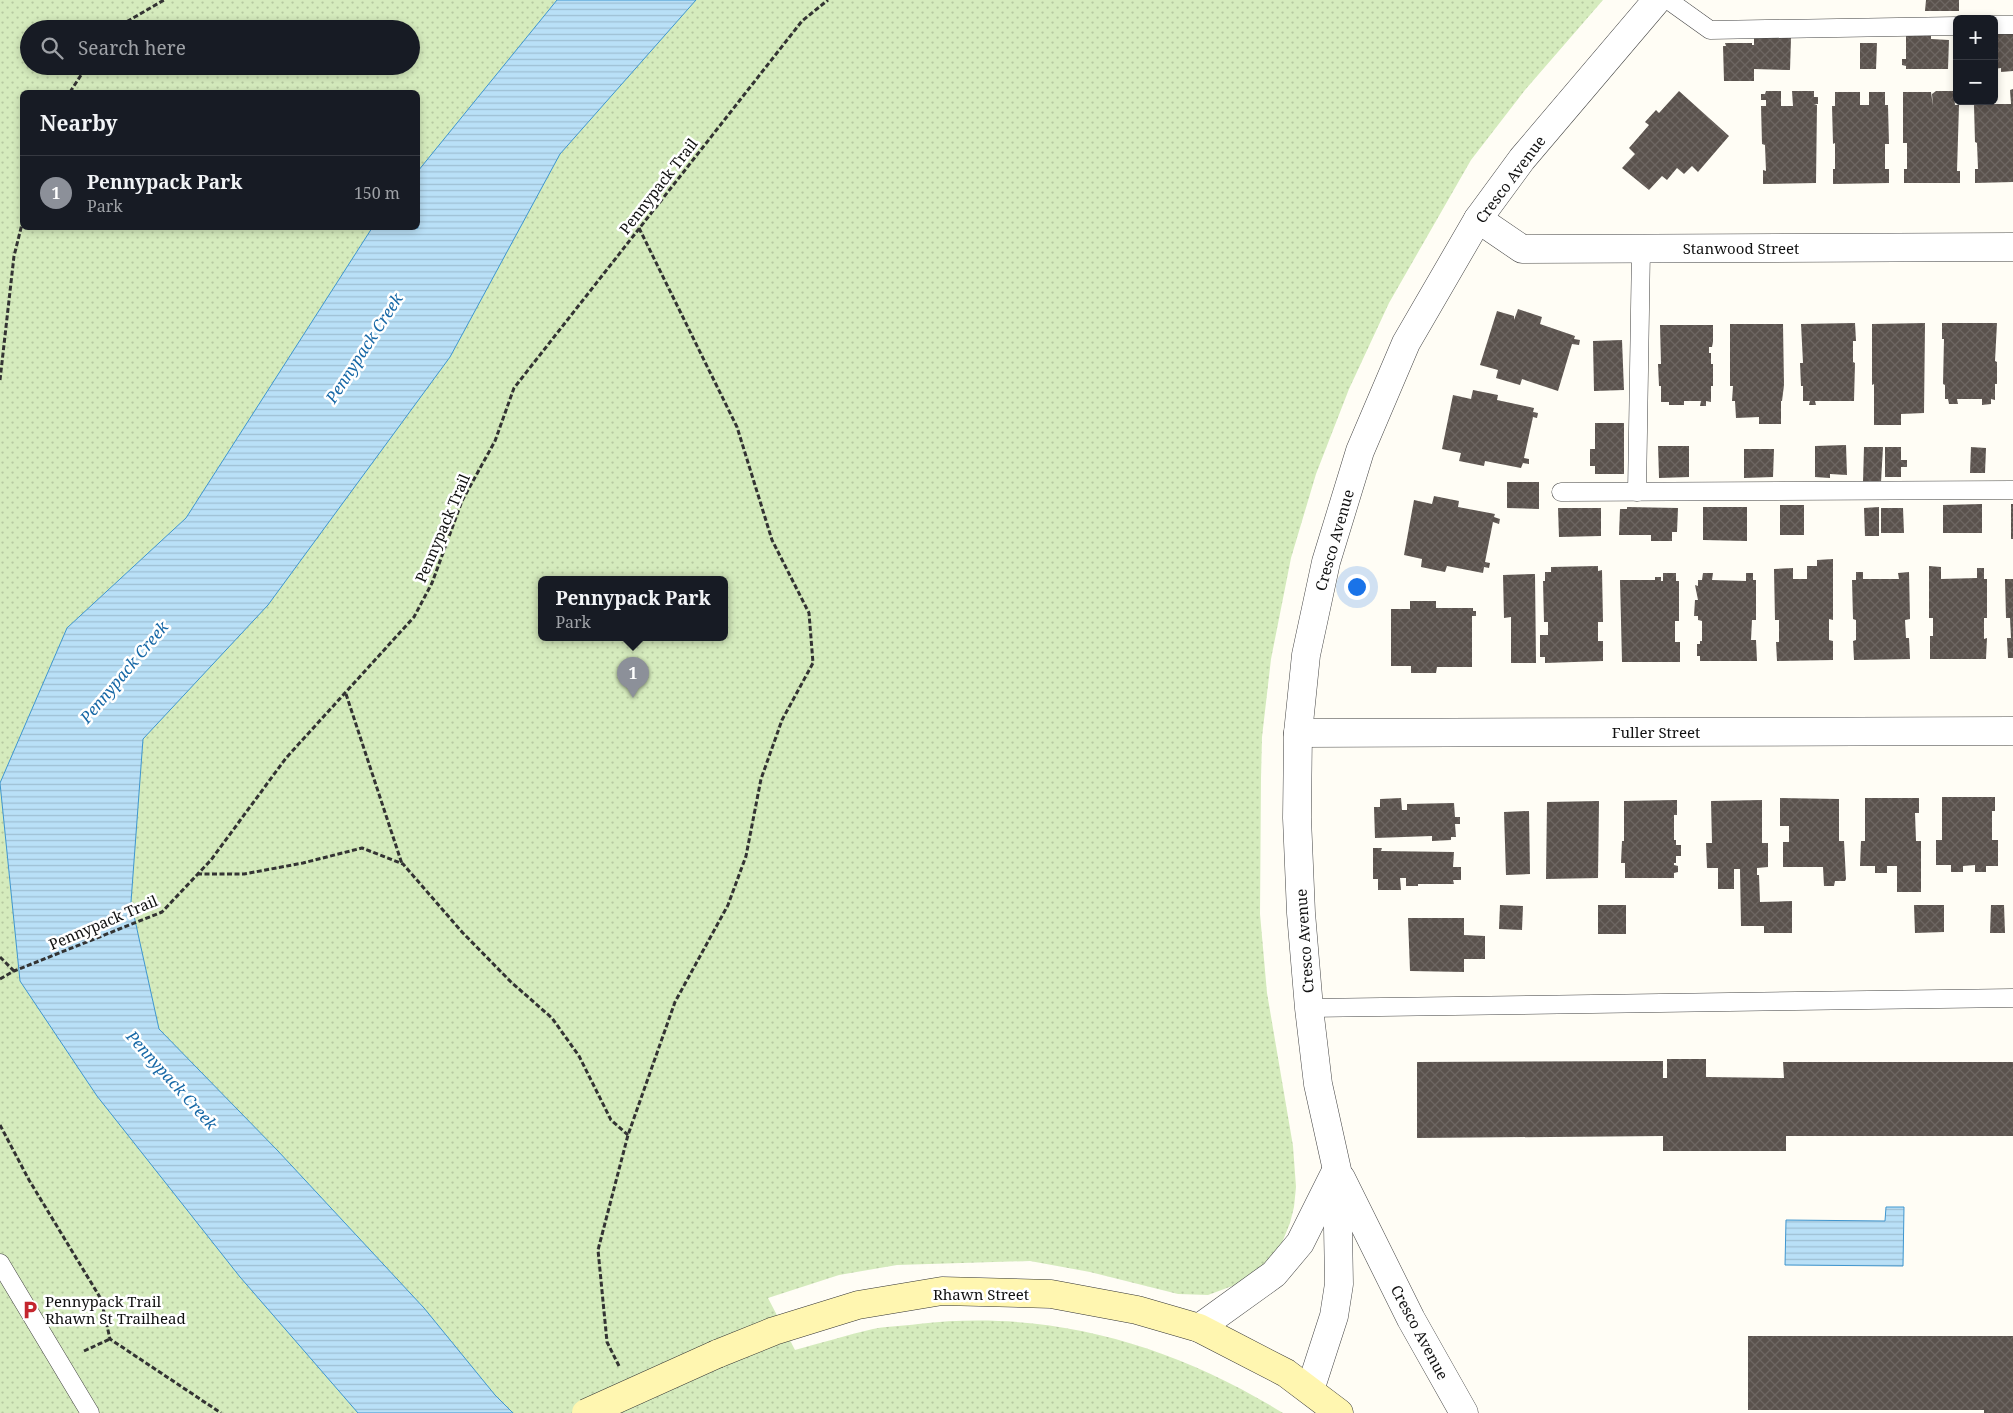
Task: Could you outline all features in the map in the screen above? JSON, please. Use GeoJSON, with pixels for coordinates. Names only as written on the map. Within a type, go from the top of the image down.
{"type":"FeatureCollection","features":[{"type":"Feature","properties":{"kind":"main road","name":"Rhawn Street"},"geometry":{"type":"LineString","coordinates":[[586,1413],[717,1354],[774,1331],[858,1305],[942,1291],[1051,1294],[1137,1310],[1199,1328],[1286,1373],[1340,1413]]}},
{"type":"Feature","properties":{"kind":"street","name":"Cresco Avenue"},"geometry":{"type":"LineString","coordinates":[[1310,1390],[1334,1316],[1339,1284],[1337,1170],[1318,1084],[1309,1008],[1301,914],[1297,828],[1298,733],[1306,655],[1326,562],[1360,451],[1406,343],[1478,219],[1522,159],[1657,0]]}},
{"type":"Feature","properties":{"kind":"street","name":"Stanwood Street"},"geometry":{"type":"LineString","coordinates":[[1478,219],[1522,249],[2013,247]]}},
{"type":"Feature","properties":{"kind":"street","name":"Fuller Street"},"geometry":{"type":"LineString","coordinates":[[1298,733],[2013,731]]}},
{"type":"Feature","properties":{"kind":"street","name":"Cresco Avenue"},"geometry":{"type":"LineString","coordinates":[[1337,1170],[1410,1319],[1464,1413]]}},
{"type":"Feature","properties":{"kind":"street"},"geometry":{"type":"LineString","coordinates":[[1199,1328],[1274,1274],[1300,1244],[1337,1170]]}},
{"type":"Feature","properties":{"kind":"lane"},"geometry":{"type":"LineString","coordinates":[[1668,0],[1710,30],[1953,26]]}},
{"type":"Feature","properties":{"kind":"lane"},"geometry":{"type":"LineString","coordinates":[[1998,25],[2013,25]]}},
{"type":"Feature","properties":{"kind":"lane"},"geometry":{"type":"LineString","coordinates":[[1637,492],[1641,249]]}},
{"type":"Feature","properties":{"kind":"lane"},"geometry":{"type":"LineString","coordinates":[[1561,492],[2013,490]]}},
{"type":"Feature","properties":{"kind":"lane"},"geometry":{"type":"LineString","coordinates":[[1309,1008],[2013,998]]}},
{"type":"Feature","properties":{"kind":"lane"},"geometry":{"type":"LineString","coordinates":[[0,1263],[90,1413]]}},
{"type":"Feature","properties":{"kind":"path"},"geometry":{"type":"LineString","coordinates":[[130,20],[164,0]]}},
{"type":"Feature","properties":{"kind":"path","name":"Pennypack Trail"},"geometry":{"type":"LineString","coordinates":[[0,979],[162,912],[211,860],[286,758],[414,617],[432,583],[462,501],[495,441],[514,388],[802,21],[828,0]]}},
{"type":"Feature","properties":{"kind":"path"},"geometry":{"type":"LineString","coordinates":[[71,90],[81,75]]}},
{"type":"Feature","properties":{"kind":"path"},"geometry":{"type":"LineString","coordinates":[[620,1369],[607,1342],[598,1250],[628,1136],[675,1002],[728,906],[746,856],[761,779],[782,720],[813,663],[810,613],[772,540],[737,427],[639,228]]}},
{"type":"Feature","properties":{"kind":"path"},"geometry":{"type":"LineString","coordinates":[[0,380],[14,256],[20,230]]}},
{"type":"Feature","properties":{"kind":"path"},"geometry":{"type":"LineString","coordinates":[[346,694],[402,864],[462,932],[511,982],[552,1018],[579,1056],[612,1120],[628,1136]]}},
{"type":"Feature","properties":{"kind":"path"},"geometry":{"type":"LineString","coordinates":[[197,874],[244,874],[303,863],[362,848],[402,864]]}},
{"type":"Feature","properties":{"kind":"path"},"geometry":{"type":"LineString","coordinates":[[0,957],[14,972]]}},
{"type":"Feature","properties":{"kind":"path"},"geometry":{"type":"LineString","coordinates":[[0,1125],[30,1180],[102,1299],[110,1339],[221,1413]]}},
{"type":"Feature","properties":{"kind":"green space"},"geometry":{"type":"Polygon","coordinates":[[[0,0],[1603,0],[1525,90],[1471,160],[1389,303],[1349,389],[1316,474],[1291,558],[1271,659],[1262,737],[1261,778],[1260,914],[1267,993],[1293,1146],[1296,1187],[1290,1223],[1279,1250],[1265,1267],[1243,1282],[1208,1295],[1178,1294],[1090,1272],[1030,1261],[897,1265],[839,1275],[768,1298],[795,1350],[873,1329],[918,1324],[967,1321],[1015,1322],[1062,1327],[1108,1337],[1153,1351],[1197,1368],[1241,1389],[1283,1413],[0,1413],[0,0]]]}},
{"type":"Feature","properties":{"kind":"water","name":"Pennypack Creek"},"geometry":{"type":"Polygon","coordinates":[[[557,0],[696,0],[560,154],[450,357],[268,605],[143,739],[131,902],[159,1029],[278,1151],[424,1308],[495,1395],[513,1413],[358,1413],[240,1277],[97,1096],[20,981],[0,783],[67,628],[186,518],[371,230],[420,230],[420,169],[557,0]]]}},
{"type":"Feature","properties":{"kind":"water"},"geometry":{"type":"Polygon","coordinates":[[[1886,1207],[1904,1207],[1903,1266],[1785,1265],[1786,1220],[1885,1221],[1886,1207]]]}},
{"type":"Feature","properties":{"kind":"building"},"geometry":{"type":"Polygon","coordinates":[[[1926,0],[1959,0],[1959,11],[1925,11],[1926,0]]]}},
{"type":"Feature","properties":{"kind":"building"},"geometry":{"type":"Polygon","coordinates":[[[1906,33],[1931,33],[1931,39],[1949,40],[1948,69],[1906,69],[1906,66],[1902,65],[1902,59],[1906,59],[1906,33]]]}},
{"type":"Feature","properties":{"kind":"building"},"geometry":{"type":"Polygon","coordinates":[[[2013,33],[2013,71],[2001,72],[2001,68],[1998,68],[1998,34],[2013,33]]]}},
{"type":"Feature","properties":{"kind":"building"},"geometry":{"type":"Polygon","coordinates":[[[1754,34],[1775,35],[1775,38],[1791,38],[1790,70],[1754,69],[1754,81],[1724,81],[1723,46],[1726,46],[1725,43],[1752,43],[1754,45],[1754,34]]]}},
{"type":"Feature","properties":{"kind":"building"},"geometry":{"type":"Polygon","coordinates":[[[1860,43],[1877,43],[1876,69],[1860,69],[1860,43]]]}},
{"type":"Feature","properties":{"kind":"building"},"geometry":{"type":"Polygon","coordinates":[[[2013,89],[2013,182],[1975,183],[1975,169],[1978,169],[1974,105],[2011,104],[2010,90],[2013,89]]]}},
{"type":"Feature","properties":{"kind":"building"},"geometry":{"type":"Polygon","coordinates":[[[1679,91],[1729,136],[1698,172],[1692,166],[1684,174],[1677,168],[1667,180],[1662,176],[1649,190],[1622,168],[1635,154],[1629,148],[1649,125],[1645,122],[1656,110],[1659,113],[1679,91]]]}},
{"type":"Feature","properties":{"kind":"building"},"geometry":{"type":"Polygon","coordinates":[[[1766,91],[1781,91],[1781,106],[1793,106],[1792,91],[1814,91],[1814,97],[1818,97],[1818,104],[1814,104],[1817,105],[1816,183],[1763,184],[1763,170],[1766,171],[1765,145],[1762,144],[1761,106],[1766,106],[1766,100],[1761,100],[1761,94],[1765,94],[1766,91]]]}},
{"type":"Feature","properties":{"kind":"building"},"geometry":{"type":"Polygon","coordinates":[[[1936,91],[1953,91],[1953,105],[1959,105],[1957,171],[1960,171],[1960,183],[1904,183],[1904,169],[1907,169],[1907,143],[1903,143],[1903,92],[1931,92],[1933,106],[1932,94],[1936,91]]]}},
{"type":"Feature","properties":{"kind":"building"},"geometry":{"type":"Polygon","coordinates":[[[1835,92],[1860,92],[1860,105],[1869,105],[1869,92],[1885,92],[1885,105],[1888,105],[1889,144],[1885,144],[1885,169],[1889,169],[1889,183],[1833,184],[1835,143],[1833,144],[1832,106],[1835,106],[1835,92]]]}},
{"type":"Feature","properties":{"kind":"building"},"geometry":{"type":"Polygon","coordinates":[[[1518,309],[1542,317],[1540,324],[1575,336],[1574,339],[1580,340],[1579,345],[1572,344],[1558,391],[1522,379],[1520,385],[1496,378],[1498,370],[1480,365],[1497,311],[1514,316],[1514,320],[1518,309]]]}},
{"type":"Feature","properties":{"kind":"building"},"geometry":{"type":"Polygon","coordinates":[[[1855,323],[1856,341],[1853,341],[1853,362],[1855,363],[1854,401],[1815,401],[1816,405],[1809,405],[1810,401],[1803,401],[1803,386],[1801,386],[1800,363],[1803,363],[1801,324],[1855,323]]]}},
{"type":"Feature","properties":{"kind":"building"},"geometry":{"type":"Polygon","coordinates":[[[1925,323],[1924,413],[1901,414],[1901,425],[1874,425],[1872,324],[1925,323]]]}},
{"type":"Feature","properties":{"kind":"building"},"geometry":{"type":"Polygon","coordinates":[[[1942,323],[1997,323],[1995,361],[1997,362],[1997,384],[1995,384],[1995,400],[1991,399],[1991,404],[1982,405],[1982,399],[1957,399],[1958,404],[1949,404],[1948,399],[1945,399],[1942,323]]]}},
{"type":"Feature","properties":{"kind":"building"},"geometry":{"type":"Polygon","coordinates":[[[1730,324],[1783,324],[1784,385],[1781,401],[1781,424],[1759,424],[1759,417],[1736,418],[1735,401],[1732,401],[1733,386],[1730,386],[1730,324]]]}},
{"type":"Feature","properties":{"kind":"building"},"geometry":{"type":"Polygon","coordinates":[[[1660,325],[1713,325],[1713,342],[1712,347],[1709,347],[1709,353],[1711,353],[1711,364],[1713,364],[1713,386],[1711,386],[1711,402],[1706,401],[1706,406],[1700,406],[1701,401],[1684,401],[1684,405],[1669,405],[1669,402],[1661,402],[1658,364],[1661,364],[1660,325]]]}},
{"type":"Feature","properties":{"kind":"building"},"geometry":{"type":"Polygon","coordinates":[[[1622,340],[1624,390],[1594,391],[1593,341],[1622,340]]]}},
{"type":"Feature","properties":{"kind":"building"},"geometry":{"type":"Polygon","coordinates":[[[1473,390],[1498,395],[1497,400],[1534,408],[1533,412],[1538,413],[1537,418],[1533,417],[1524,458],[1529,459],[1529,464],[1523,463],[1521,468],[1485,461],[1484,466],[1459,461],[1461,453],[1442,449],[1453,395],[1471,399],[1473,390]]]}},
{"type":"Feature","properties":{"kind":"building"},"geometry":{"type":"Polygon","coordinates":[[[1595,423],[1624,423],[1624,474],[1595,474],[1595,466],[1590,466],[1590,449],[1595,449],[1595,423]]]}},
{"type":"Feature","properties":{"kind":"building"},"geometry":{"type":"Polygon","coordinates":[[[1846,445],[1847,475],[1830,474],[1830,478],[1815,477],[1815,446],[1846,445]]]}},
{"type":"Feature","properties":{"kind":"building"},"geometry":{"type":"Polygon","coordinates":[[[1658,446],[1689,446],[1689,477],[1659,478],[1658,446]]]}},
{"type":"Feature","properties":{"kind":"building"},"geometry":{"type":"Polygon","coordinates":[[[1864,447],[1883,447],[1881,482],[1863,482],[1864,447]]]}},
{"type":"Feature","properties":{"kind":"building"},"geometry":{"type":"Polygon","coordinates":[[[1885,447],[1901,447],[1901,460],[1907,460],[1907,467],[1901,467],[1901,477],[1885,477],[1885,447]]]}},
{"type":"Feature","properties":{"kind":"building"},"geometry":{"type":"Polygon","coordinates":[[[1971,447],[1986,448],[1985,473],[1970,473],[1971,447]]]}},
{"type":"Feature","properties":{"kind":"building"},"geometry":{"type":"Polygon","coordinates":[[[1744,449],[1774,449],[1773,477],[1744,478],[1744,449]]]}},
{"type":"Feature","properties":{"kind":"building"},"geometry":{"type":"Polygon","coordinates":[[[1507,482],[1539,482],[1539,509],[1507,508],[1507,482]]]}},
{"type":"Feature","properties":{"kind":"building"},"geometry":{"type":"Polygon","coordinates":[[[1434,496],[1459,501],[1458,507],[1495,514],[1494,517],[1500,519],[1499,524],[1493,522],[1485,562],[1490,563],[1489,568],[1484,567],[1483,573],[1447,566],[1445,572],[1421,567],[1422,559],[1404,555],[1414,500],[1432,504],[1434,496]]]}},
{"type":"Feature","properties":{"kind":"building"},"geometry":{"type":"Polygon","coordinates":[[[1982,504],[1982,533],[1943,533],[1943,505],[1982,504]]]}},
{"type":"Feature","properties":{"kind":"building"},"geometry":{"type":"Polygon","coordinates":[[[2011,504],[2013,504],[2013,539],[2011,539],[2011,504]]]}},
{"type":"Feature","properties":{"kind":"building"},"geometry":{"type":"Polygon","coordinates":[[[1780,505],[1804,505],[1804,535],[1780,535],[1780,505]]]}},
{"type":"Feature","properties":{"kind":"building"},"geometry":{"type":"Polygon","coordinates":[[[1627,507],[1678,508],[1677,532],[1672,532],[1672,541],[1651,541],[1651,535],[1619,535],[1620,509],[1627,509],[1627,507]]]}},
{"type":"Feature","properties":{"kind":"building"},"geometry":{"type":"Polygon","coordinates":[[[1703,507],[1747,507],[1747,541],[1703,540],[1703,507]]]}},
{"type":"Feature","properties":{"kind":"building"},"geometry":{"type":"Polygon","coordinates":[[[1879,507],[1879,536],[1865,536],[1864,508],[1879,507]]]}},
{"type":"Feature","properties":{"kind":"building"},"geometry":{"type":"Polygon","coordinates":[[[1558,508],[1601,508],[1601,536],[1559,537],[1558,508]]]}},
{"type":"Feature","properties":{"kind":"building"},"geometry":{"type":"Polygon","coordinates":[[[1881,508],[1903,508],[1904,533],[1881,533],[1881,508]]]}},
{"type":"Feature","properties":{"kind":"building"},"geometry":{"type":"Polygon","coordinates":[[[1833,559],[1833,620],[1829,619],[1829,640],[1833,641],[1833,660],[1777,661],[1776,642],[1779,642],[1779,620],[1775,620],[1774,569],[1793,568],[1793,579],[1807,579],[1807,566],[1817,566],[1817,560],[1833,559]]]}},
{"type":"Feature","properties":{"kind":"building"},"geometry":{"type":"Polygon","coordinates":[[[1598,566],[1598,571],[1602,570],[1603,622],[1598,622],[1598,641],[1603,641],[1603,661],[1545,663],[1545,657],[1540,657],[1540,635],[1548,635],[1548,622],[1544,622],[1543,581],[1545,581],[1545,572],[1551,572],[1551,567],[1598,566]]]}},
{"type":"Feature","properties":{"kind":"building"},"geometry":{"type":"Polygon","coordinates":[[[1929,566],[1941,567],[1941,579],[1977,578],[1977,568],[1984,568],[1984,579],[1987,579],[1987,618],[1984,618],[1984,639],[1987,638],[1986,659],[1930,659],[1930,636],[1933,636],[1933,618],[1929,618],[1929,566]]]}},
{"type":"Feature","properties":{"kind":"building"},"geometry":{"type":"Polygon","coordinates":[[[1856,572],[1863,572],[1863,579],[1899,579],[1898,573],[1909,572],[1910,619],[1905,620],[1906,638],[1909,638],[1910,659],[1854,660],[1853,641],[1856,640],[1856,620],[1853,619],[1852,580],[1856,580],[1856,572]]]}},
{"type":"Feature","properties":{"kind":"building"},"geometry":{"type":"Polygon","coordinates":[[[1663,573],[1676,573],[1676,581],[1679,581],[1679,621],[1675,621],[1675,642],[1680,642],[1680,662],[1622,662],[1620,580],[1655,580],[1655,577],[1661,577],[1661,581],[1663,581],[1663,573]]]}},
{"type":"Feature","properties":{"kind":"building"},"geometry":{"type":"Polygon","coordinates":[[[1703,573],[1713,573],[1712,580],[1746,581],[1746,573],[1753,573],[1753,580],[1756,580],[1756,620],[1752,620],[1751,640],[1756,640],[1757,661],[1700,661],[1700,656],[1697,656],[1697,644],[1700,644],[1700,641],[1702,641],[1702,621],[1698,620],[1698,616],[1694,616],[1695,600],[1698,600],[1695,585],[1698,586],[1698,580],[1702,580],[1703,573]]]}},
{"type":"Feature","properties":{"kind":"building"},"geometry":{"type":"Polygon","coordinates":[[[1535,574],[1536,663],[1511,663],[1511,617],[1504,618],[1503,575],[1535,574]]]}},
{"type":"Feature","properties":{"kind":"building"},"geometry":{"type":"Polygon","coordinates":[[[2005,579],[2013,579],[2013,658],[2008,658],[2007,638],[2011,638],[2010,618],[2006,618],[2005,579]]]}},
{"type":"Feature","properties":{"kind":"building"},"geometry":{"type":"Polygon","coordinates":[[[1410,601],[1436,601],[1436,608],[1473,608],[1473,611],[1476,611],[1476,616],[1472,616],[1472,667],[1437,667],[1436,673],[1411,673],[1411,666],[1391,666],[1391,609],[1410,609],[1410,601]]]}},
{"type":"Feature","properties":{"kind":"building"},"geometry":{"type":"Polygon","coordinates":[[[1942,797],[1995,797],[1995,811],[1992,811],[1992,840],[1998,840],[1998,866],[1986,866],[1986,872],[1975,872],[1975,865],[1963,866],[1963,872],[1951,872],[1951,865],[1936,865],[1936,840],[1942,840],[1942,797]]]}},
{"type":"Feature","properties":{"kind":"building"},"geometry":{"type":"Polygon","coordinates":[[[1401,798],[1402,810],[1407,810],[1407,804],[1454,803],[1455,817],[1460,817],[1460,824],[1455,824],[1456,837],[1451,837],[1451,840],[1432,841],[1432,836],[1375,838],[1374,807],[1380,807],[1380,799],[1401,798]]]}},
{"type":"Feature","properties":{"kind":"building"},"geometry":{"type":"Polygon","coordinates":[[[1780,798],[1839,799],[1839,841],[1844,841],[1845,881],[1835,881],[1834,886],[1824,886],[1823,867],[1783,867],[1783,842],[1789,842],[1789,826],[1780,826],[1780,798]]]}},
{"type":"Feature","properties":{"kind":"building"},"geometry":{"type":"Polygon","coordinates":[[[1865,798],[1919,798],[1919,813],[1915,813],[1916,841],[1921,841],[1921,892],[1897,892],[1897,866],[1887,866],[1887,873],[1875,873],[1875,866],[1860,866],[1861,841],[1865,841],[1865,798]]]}},
{"type":"Feature","properties":{"kind":"building"},"geometry":{"type":"Polygon","coordinates":[[[1677,800],[1677,815],[1674,815],[1674,840],[1676,840],[1676,845],[1681,845],[1681,856],[1676,856],[1676,863],[1674,865],[1678,866],[1678,872],[1674,873],[1674,878],[1625,878],[1625,863],[1621,863],[1622,841],[1624,841],[1624,801],[1677,800]]]}},
{"type":"Feature","properties":{"kind":"building"},"geometry":{"type":"Polygon","coordinates":[[[1762,800],[1762,843],[1768,843],[1768,867],[1757,868],[1760,902],[1792,901],[1792,933],[1764,933],[1764,926],[1741,926],[1740,869],[1734,869],[1734,889],[1718,889],[1718,868],[1707,868],[1706,843],[1712,843],[1711,801],[1762,800]]]}},
{"type":"Feature","properties":{"kind":"building"},"geometry":{"type":"Polygon","coordinates":[[[1599,801],[1598,878],[1546,879],[1547,802],[1599,801]]]}},
{"type":"Feature","properties":{"kind":"building"},"geometry":{"type":"Polygon","coordinates":[[[1529,811],[1530,874],[1506,875],[1504,812],[1529,811]]]}},
{"type":"Feature","properties":{"kind":"building"},"geometry":{"type":"Polygon","coordinates":[[[1373,848],[1382,848],[1381,851],[1454,852],[1453,867],[1461,867],[1461,880],[1453,880],[1454,884],[1406,886],[1406,878],[1400,878],[1401,890],[1378,890],[1378,879],[1373,879],[1373,848]]]}},
{"type":"Feature","properties":{"kind":"building"},"geometry":{"type":"Polygon","coordinates":[[[1500,905],[1523,906],[1522,930],[1499,929],[1500,905]]]}},
{"type":"Feature","properties":{"kind":"building"},"geometry":{"type":"Polygon","coordinates":[[[1598,905],[1626,905],[1626,934],[1598,934],[1598,905]]]}},
{"type":"Feature","properties":{"kind":"building"},"geometry":{"type":"Polygon","coordinates":[[[1914,905],[1944,905],[1944,932],[1915,933],[1914,905]]]}},
{"type":"Feature","properties":{"kind":"building"},"geometry":{"type":"Polygon","coordinates":[[[1991,905],[2004,905],[2005,933],[1990,933],[1991,905]]]}},
{"type":"Feature","properties":{"kind":"building"},"geometry":{"type":"Polygon","coordinates":[[[1408,918],[1464,918],[1464,935],[1485,936],[1485,959],[1464,959],[1464,972],[1410,971],[1408,918]]]}},
{"type":"Feature","properties":{"kind":"building"},"geometry":{"type":"Polygon","coordinates":[[[1667,1059],[1706,1059],[1706,1077],[1784,1078],[1783,1062],[2013,1062],[2013,1136],[1786,1136],[1786,1151],[1663,1151],[1663,1136],[1417,1138],[1417,1062],[1663,1061],[1663,1078],[1667,1078],[1667,1059]]]}},
{"type":"Feature","properties":{"kind":"building"},"geometry":{"type":"Polygon","coordinates":[[[1748,1336],[2013,1336],[2013,1413],[1984,1413],[1984,1410],[1748,1410],[1748,1336]]]}},
{"type":"Feature","properties":{"kind":"place","name":"Pennypack Park"},"geometry":{"type":"Point","coordinates":[633,698]}},
{"type":"Feature","properties":{"kind":"place","name":"Pennypack Trail Rhawn St Trailhead"},"geometry":{"type":"Point","coordinates":[30,1310]}}]}
